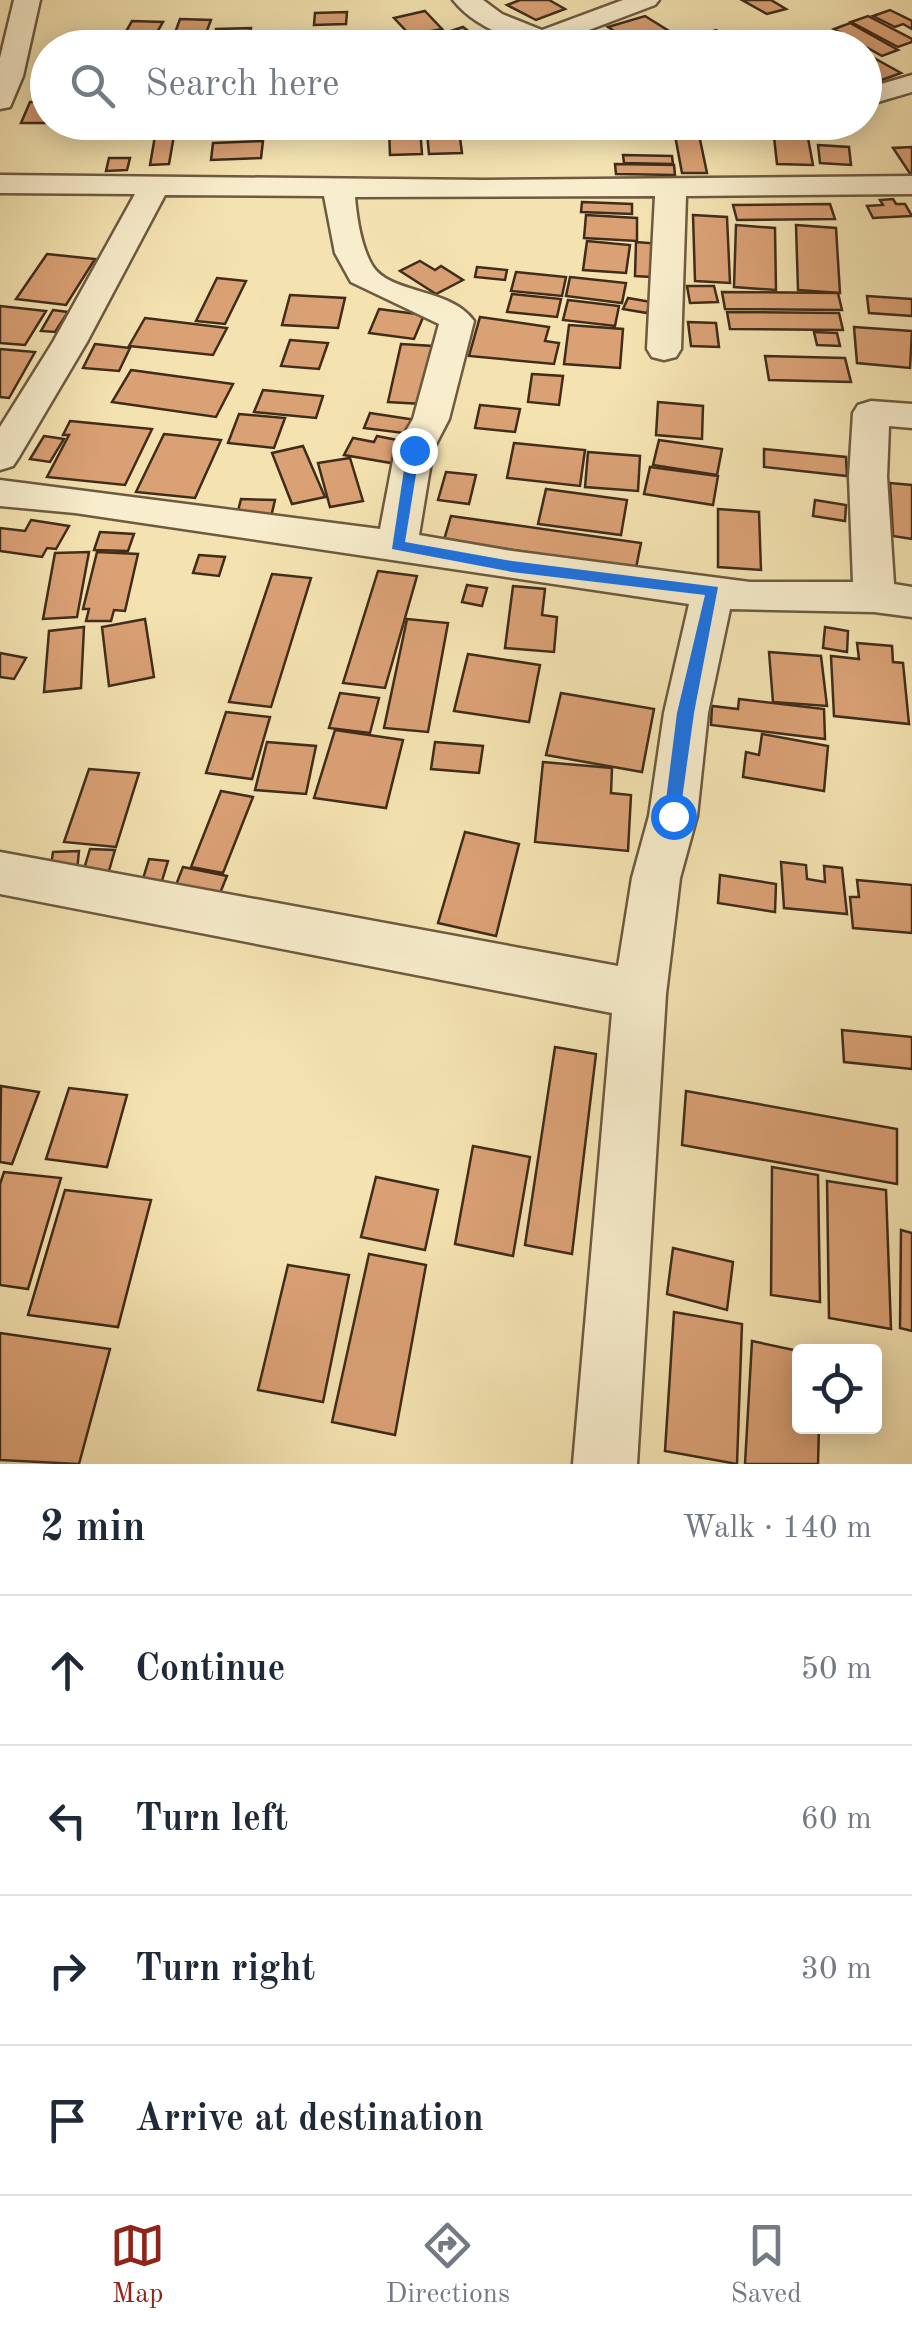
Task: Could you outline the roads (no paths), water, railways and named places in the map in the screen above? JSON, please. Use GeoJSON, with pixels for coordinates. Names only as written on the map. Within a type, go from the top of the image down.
{"type":"FeatureCollection","features":[{"type":"Feature","properties":{"kind":"street"},"geometry":{"type":"LineString","coordinates":[[0,100],[10,81],[19,18],[27,0]]}},
{"type":"Feature","properties":{"kind":"street"},"geometry":{"type":"LineString","coordinates":[[466,0],[493,19],[520,30]]}},
{"type":"Feature","properties":{"kind":"street"},"geometry":{"type":"LineString","coordinates":[[581,30],[646,0]]}},
{"type":"Feature","properties":{"kind":"street"},"geometry":{"type":"LineString","coordinates":[[882,92],[912,83]]}},
{"type":"Feature","properties":{"kind":"street"},"geometry":{"type":"LineString","coordinates":[[0,184],[671,189],[912,185]]}},
{"type":"Feature","properties":{"kind":"street"},"geometry":{"type":"LineString","coordinates":[[0,457],[70,342],[156,184]]}},
{"type":"Feature","properties":{"kind":"street"},"geometry":{"type":"LineString","coordinates":[[339,187],[339,211],[355,262],[366,280],[443,308],[456,321],[431,419],[414,450],[397,545]]}},
{"type":"Feature","properties":{"kind":"street"},"geometry":{"type":"LineString","coordinates":[[664,348],[671,189]]}},
{"type":"Feature","properties":{"kind":"street"},"geometry":{"type":"LineString","coordinates":[[0,493],[75,500],[397,545],[512,566],[750,597],[893,600],[868,476],[871,413],[912,416]]}},
{"type":"Feature","properties":{"kind":"street"},"geometry":{"type":"LineString","coordinates":[[605,1464],[640,994],[656,878],[673,816],[686,713],[713,591]]}},
{"type":"Feature","properties":{"kind":"street"},"geometry":{"type":"LineString","coordinates":[[5,883],[640,994]]}}]}
